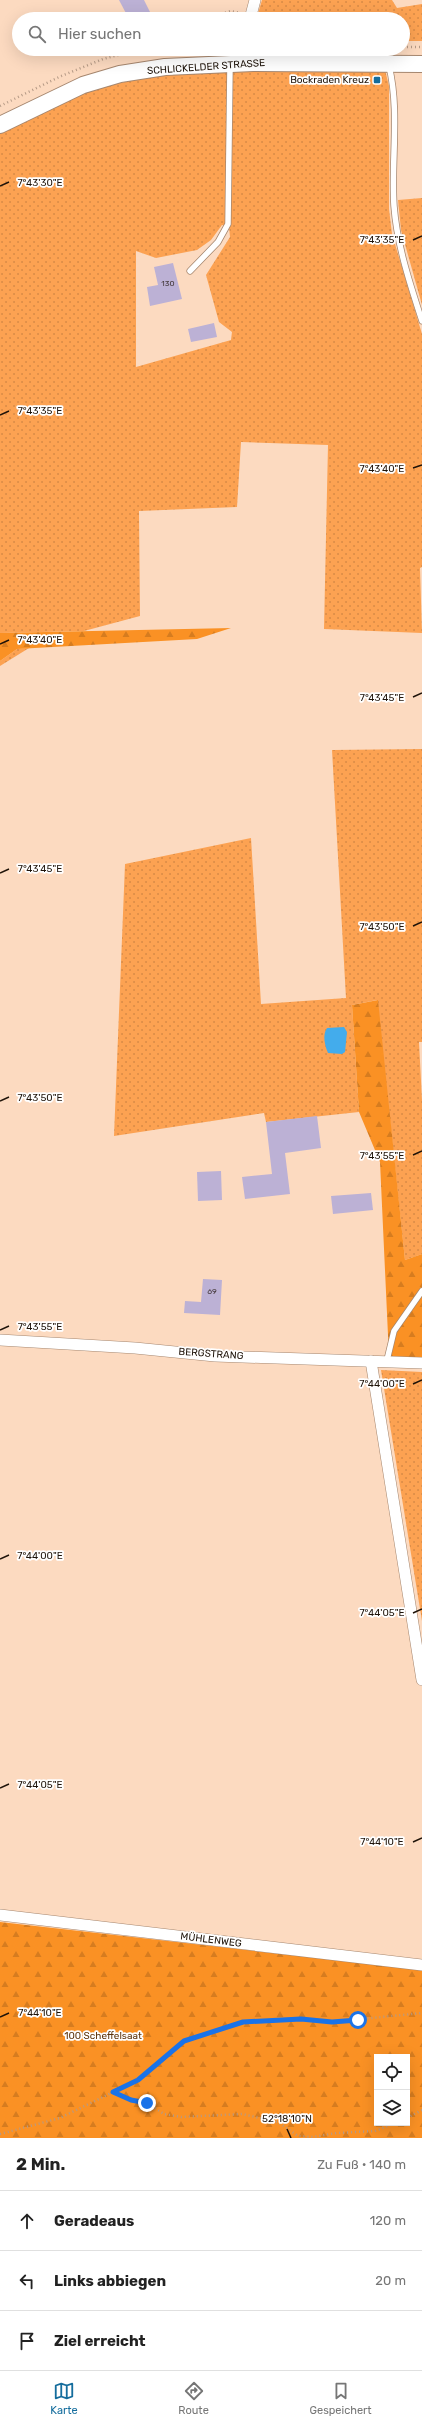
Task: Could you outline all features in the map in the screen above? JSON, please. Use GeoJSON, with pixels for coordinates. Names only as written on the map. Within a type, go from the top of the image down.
{"type":"FeatureCollection","features":[{"type":"Feature","properties":{"kind":"main road","name":"SCHLICKELDER STRASSE"},"geometry":{"type":"LineString","coordinates":[[0,125],[83,85],[120,74],[165,67],[230,63],[252,56],[388,64],[422,64]]}},
{"type":"Feature","properties":{"kind":"street"},"geometry":{"type":"LineString","coordinates":[[252,12],[255,0]]}},
{"type":"Feature","properties":{"kind":"street","name":"BERGSTRANG"},"geometry":{"type":"LineString","coordinates":[[0,1340],[135,1348],[215,1356],[371,1361],[387,1360],[422,1363]]}},
{"type":"Feature","properties":{"kind":"street"},"geometry":{"type":"LineString","coordinates":[[371,1361],[422,1680]]}},
{"type":"Feature","properties":{"kind":"street","name":"MÜHLENWEG"},"geometry":{"type":"LineString","coordinates":[[0,1915],[422,1965]]}},
{"type":"Feature","properties":{"kind":"lane"},"geometry":{"type":"LineString","coordinates":[[190,271],[218,242],[228,224],[230,63]]}},
{"type":"Feature","properties":{"kind":"lane"},"geometry":{"type":"LineString","coordinates":[[388,64],[394,84],[394,194],[397,228],[422,321]]}},
{"type":"Feature","properties":{"kind":"lane"},"geometry":{"type":"LineString","coordinates":[[387,1360],[394,1332],[422,1291]]}},
{"type":"Feature","properties":{"kind":"path"},"geometry":{"type":"LineString","coordinates":[[410,47],[422,47]]}},
{"type":"Feature","properties":{"kind":"path"},"geometry":{"type":"LineString","coordinates":[[0,2134],[60,2118],[138,2080],[184,2041],[243,2022],[301,2019],[332,2022],[422,2013]]}},
{"type":"Feature","properties":{"kind":"path"},"geometry":{"type":"LineString","coordinates":[[113,2092],[131,2100],[147,2103],[164,2114],[182,2117],[224,2117],[242,2114],[278,2122],[298,2136],[313,2137],[337,2133],[375,2131],[388,2126]]}},
{"type":"Feature","properties":{"kind":"path"},"geometry":{"type":"LineString","coordinates":[[410,2116],[422,2110]]}},
{"type":"Feature","properties":{"kind":"shaded area"},"geometry":{"type":"Polygon","coordinates":[[[262,0],[392,0],[397,8],[422,4],[422,41],[410,41],[410,12],[258,12],[262,0]]]}},
{"type":"Feature","properties":{"kind":"shaded area"},"geometry":{"type":"Polygon","coordinates":[[[385,70],[389,86],[389,209],[392,234],[422,334],[422,567],[420,568],[422,633],[324,629],[328,445],[241,442],[237,507],[139,511],[140,616],[84,631],[0,633],[0,133],[84,91],[169,72],[385,70]],[[222,225],[211,240],[197,250],[156,258],[136,251],[136,367],[231,340],[232,332],[219,322],[206,275],[230,237],[229,227],[222,225]]]}},
{"type":"Feature","properties":{"kind":"shaded area"},"geometry":{"type":"Polygon","coordinates":[[[422,198],[422,305],[401,230],[398,200],[422,198]]]}},
{"type":"Feature","properties":{"kind":"shaded area"},"geometry":{"type":"Polygon","coordinates":[[[29,648],[0,666],[0,661],[17,649],[29,648]]]}},
{"type":"Feature","properties":{"kind":"shaded area"},"geometry":{"type":"Polygon","coordinates":[[[422,749],[422,1042],[419,1042],[422,1100],[422,1254],[405,1260],[377,1000],[352,1005],[359,1112],[266,1122],[264,1113],[114,1136],[125,864],[251,838],[261,1004],[346,998],[332,750],[422,749]]]}},
{"type":"Feature","properties":{"kind":"shaded area"},"geometry":{"type":"Polygon","coordinates":[[[381,1370],[422,1372],[422,1621],[381,1370]]]}},
{"type":"Feature","properties":{"kind":"green space"},"geometry":{"type":"Polygon","coordinates":[[[231,628],[197,639],[17,649],[0,661],[0,633],[231,628]]]}},
{"type":"Feature","properties":{"kind":"green space"},"geometry":{"type":"Polygon","coordinates":[[[378,1000],[405,1260],[422,1254],[422,1358],[389,1357],[380,1162],[359,1112],[352,1005],[378,1000]]]}},
{"type":"Feature","properties":{"kind":"green space","name":"100 Scheffelsaat"},"geometry":{"type":"Polygon","coordinates":[[[0,1922],[422,1970],[422,2138],[0,2138],[0,1922]]]}},
{"type":"Feature","properties":{"kind":"water"},"geometry":{"type":"Polygon","coordinates":[[[344,1027],[347,1032],[345,1052],[342,1054],[328,1053],[324,1037],[325,1031],[327,1028],[344,1027]]]}},
{"type":"Feature","properties":{"kind":"building"},"geometry":{"type":"Polygon","coordinates":[[[119,0],[144,0],[150,12],[125,12],[119,0]]]}},
{"type":"Feature","properties":{"kind":"building"},"geometry":{"type":"Polygon","coordinates":[[[173,263],[182,299],[150,306],[147,287],[158,285],[154,267],[173,263]]]}},
{"type":"Feature","properties":{"kind":"building"},"geometry":{"type":"Polygon","coordinates":[[[214,323],[217,337],[191,342],[188,329],[214,323]]]}},
{"type":"Feature","properties":{"kind":"building"},"geometry":{"type":"Polygon","coordinates":[[[317,1116],[321,1148],[285,1153],[290,1194],[245,1199],[242,1177],[272,1174],[266,1122],[317,1116]]]}},
{"type":"Feature","properties":{"kind":"building"},"geometry":{"type":"Polygon","coordinates":[[[221,1171],[222,1200],[198,1201],[197,1172],[221,1171]]]}},
{"type":"Feature","properties":{"kind":"building"},"geometry":{"type":"Polygon","coordinates":[[[371,1193],[373,1210],[333,1214],[331,1196],[371,1193]]]}},
{"type":"Feature","properties":{"kind":"building"},"geometry":{"type":"Polygon","coordinates":[[[203,1279],[222,1280],[220,1315],[184,1313],[185,1301],[201,1302],[203,1279]]]}},
{"type":"Feature","properties":{"kind":"place","name":"Bockraden Kreuz"},"geometry":{"type":"Point","coordinates":[377,80]}},
{"type":"Feature","properties":{"kind":"route"},"geometry":{"type":"LineString","coordinates":[[147,2103],[131,2100],[113,2092],[138,2080],[184,2041],[243,2022],[301,2019],[332,2022],[358,2020]]}}]}
